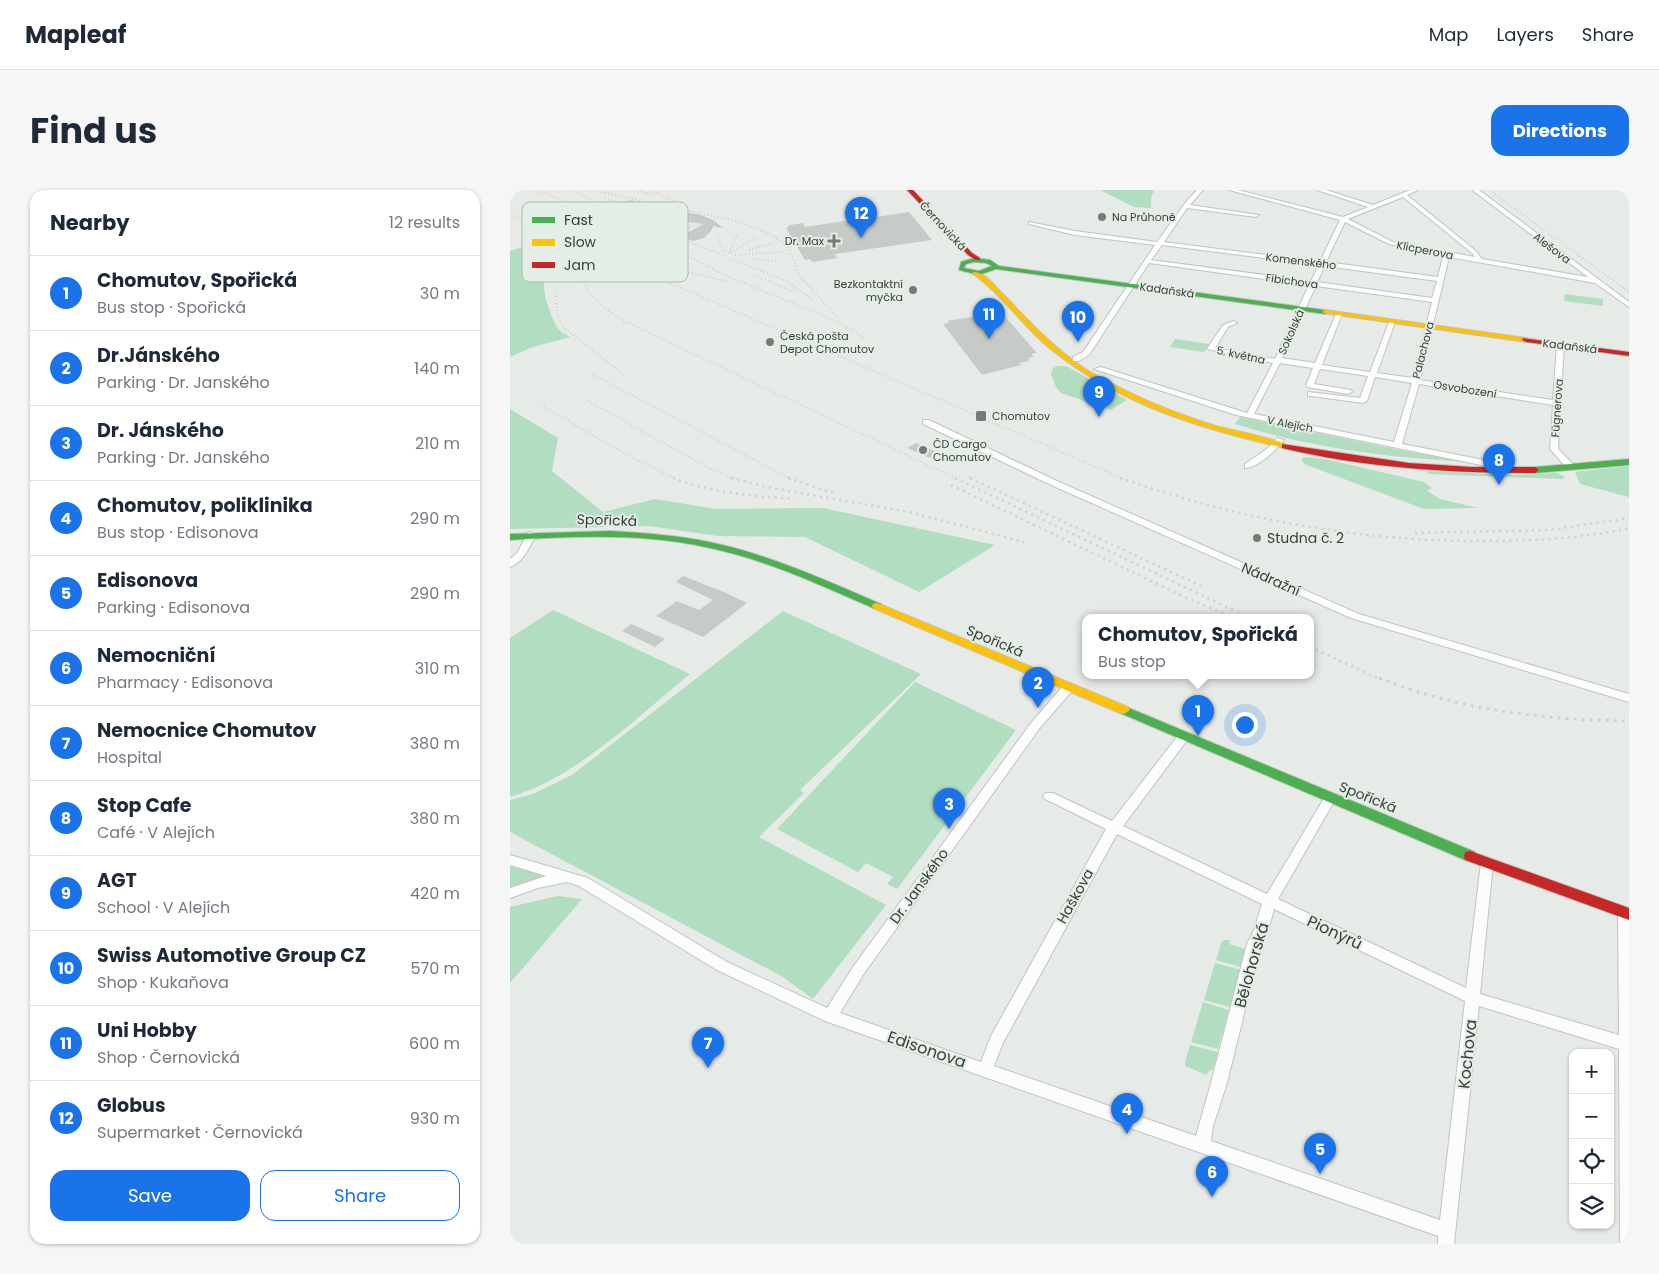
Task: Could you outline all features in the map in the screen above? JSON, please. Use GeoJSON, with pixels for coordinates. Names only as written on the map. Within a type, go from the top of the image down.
{"type":"FeatureCollection","features":[{"type":"Feature","properties":{"kind":"main road","name":"Černovická"},"geometry":{"type":"LineString","coordinates":[[904,190],[960,251],[966,261]]}},
{"type":"Feature","properties":{"kind":"main road","name":"Černovická"},"geometry":{"type":"LineString","coordinates":[[910,190],[970,254],[978,259],[992,262],[993,269]]}},
{"type":"Feature","properties":{"kind":"main road","name":"Černovická"},"geometry":{"type":"LineString","coordinates":[[978,259],[966,261],[961,265],[961,269],[975,273],[985,280],[1046,343],[1072,360]]}},
{"type":"Feature","properties":{"kind":"main road"},"geometry":{"type":"LineString","coordinates":[[975,273],[993,269],[992,278],[1052,341],[1072,360],[1100,380],[1155,406],[1203,424],[1364,461],[1464,470],[1552,471],[1629,462]]}},
{"type":"Feature","properties":{"kind":"main road","name":"Kadaňská"},"geometry":{"type":"LineString","coordinates":[[993,269],[1130,285],[1629,354]]}},
{"type":"Feature","properties":{"kind":"main road"},"geometry":{"type":"LineString","coordinates":[[1279,442],[1344,454],[1422,463],[1506,467],[1569,465],[1629,457]]}},
{"type":"Feature","properties":{"kind":"main road","name":"Spořická"},"geometry":{"type":"LineString","coordinates":[[510,537],[579,533],[629,535],[676,540],[723,549],[806,576],[1330,798],[1488,863],[1627,914]]}},
{"type":"Feature","properties":{"kind":"street"},"geometry":{"type":"LineString","coordinates":[[1072,360],[1086,353],[1130,285],[1186,206],[1200,190]]}},
{"type":"Feature","properties":{"kind":"street","name":"Klicperova"},"geometry":{"type":"LineString","coordinates":[[1232,190],[1344,219],[1391,243],[1596,281]]}},
{"type":"Feature","properties":{"kind":"street"},"geometry":{"type":"LineString","coordinates":[[1320,190],[1375,207]]}},
{"type":"Feature","properties":{"kind":"street"},"geometry":{"type":"LineString","coordinates":[[1344,219],[1415,190]]}},
{"type":"Feature","properties":{"kind":"street","name":"Alešova"},"geometry":{"type":"LineString","coordinates":[[1474,190],[1629,306]]}},
{"type":"Feature","properties":{"kind":"street"},"geometry":{"type":"LineString","coordinates":[[1624,190],[1629,191]]}},
{"type":"Feature","properties":{"kind":"street"},"geometry":{"type":"LineString","coordinates":[[1404,195],[1474,252],[1480,260]]}},
{"type":"Feature","properties":{"kind":"street"},"geometry":{"type":"LineString","coordinates":[[1186,206],[1256,215]]}},
{"type":"Feature","properties":{"kind":"street","name":"Sokolská"},"geometry":{"type":"LineString","coordinates":[[1249,416],[1278,361],[1344,219]]}},
{"type":"Feature","properties":{"kind":"street"},"geometry":{"type":"LineString","coordinates":[[1031,222],[1075,232],[1160,244]]}},
{"type":"Feature","properties":{"kind":"street","name":"Komenského"},"geometry":{"type":"LineString","coordinates":[[1160,244],[1440,279]]}},
{"type":"Feature","properties":{"kind":"street","name":"Palachova"},"geometry":{"type":"LineString","coordinates":[[1397,446],[1416,381],[1446,254]]}},
{"type":"Feature","properties":{"kind":"street","name":"Fibichova"},"geometry":{"type":"LineString","coordinates":[[1148,261],[1435,300]]}},
{"type":"Feature","properties":{"kind":"street"},"geometry":{"type":"LineString","coordinates":[[1339,314],[1310,386],[1366,394]]}},
{"type":"Feature","properties":{"kind":"street"},"geometry":{"type":"LineString","coordinates":[[1311,394],[1364,402],[1392,322]]}},
{"type":"Feature","properties":{"kind":"street","name":"5. května"},"geometry":{"type":"LineString","coordinates":[[1234,323],[1225,326],[1211,349],[1278,361]]}},
{"type":"Feature","properties":{"kind":"street","name":"Fügnerova"},"geometry":{"type":"LineString","coordinates":[[1561,345],[1554,449],[1569,465]]}},
{"type":"Feature","properties":{"kind":"street","name":"Osvobození"},"geometry":{"type":"LineString","coordinates":[[1278,361],[1557,403]]}},
{"type":"Feature","properties":{"kind":"street","name":"V Alejích"},"geometry":{"type":"LineString","coordinates":[[1098,368],[1184,397],[1249,416],[1486,463]]}},
{"type":"Feature","properties":{"kind":"street","name":"Nádražní"},"geometry":{"type":"LineString","coordinates":[[926,422],[1045,479],[1355,616],[1629,698]]}},
{"type":"Feature","properties":{"kind":"street"},"geometry":{"type":"LineString","coordinates":[[1248,466],[1279,442]]}},
{"type":"Feature","properties":{"kind":"street"},"geometry":{"type":"LineString","coordinates":[[510,564],[520,554],[531,535]]}},
{"type":"Feature","properties":{"kind":"street","name":"Dr. Janského"},"geometry":{"type":"LineString","coordinates":[[830,1016],[858,971],[1037,722],[1068,688]]}},
{"type":"Feature","properties":{"kind":"street","name":"Haškova"},"geometry":{"type":"LineString","coordinates":[[986,1069],[999,1035],[1113,827],[1184,736]]}},
{"type":"Feature","properties":{"kind":"street","name":"Pionýrů"},"geometry":{"type":"LineString","coordinates":[[1049,796],[1473,998],[1627,1044]]}},
{"type":"Feature","properties":{"kind":"street","name":"Bělohorská"},"geometry":{"type":"LineString","coordinates":[[1202,1145],[1205,1126],[1219,1083],[1254,944],[1261,931],[1269,902],[1330,798]]}},
{"type":"Feature","properties":{"kind":"street","name":"Edisonova"},"geometry":{"type":"LineString","coordinates":[[510,860],[583,882],[722,966],[830,1016],[1202,1145],[1447,1238]]}},
{"type":"Feature","properties":{"kind":"street","name":"Kochova"},"geometry":{"type":"LineString","coordinates":[[1447,1238],[1488,863]]}},
{"type":"Feature","properties":{"kind":"street"},"geometry":{"type":"LineString","coordinates":[[510,892],[537,883],[566,877]]}},
{"type":"Feature","properties":{"kind":"street"},"geometry":{"type":"LineString","coordinates":[[1627,914],[1628,1244]]}},
{"type":"Feature","properties":{"kind":"green space"},"geometry":{"type":"Polygon","coordinates":[[[1100,190],[1154,190],[1151,198],[1151,208],[1134,207],[1100,190]]]}},
{"type":"Feature","properties":{"kind":"green space"},"geometry":{"type":"Polygon","coordinates":[[[522,247],[522,282],[544,282],[549,310],[560,331],[570,337],[530,348],[510,357],[510,251],[522,247]]]}},
{"type":"Feature","properties":{"kind":"green space"},"geometry":{"type":"Polygon","coordinates":[[[1565,294],[1603,299],[1603,306],[1564,301],[1565,294]]]}},
{"type":"Feature","properties":{"kind":"green space"},"geometry":{"type":"Polygon","coordinates":[[[1175,339],[1209,344],[1204,352],[1170,347],[1175,339]]]}},
{"type":"Feature","properties":{"kind":"green space"},"geometry":{"type":"Polygon","coordinates":[[[1066,366],[1127,400],[1111,410],[1061,393],[1056,387],[1051,374],[1053,368],[1066,366]]]}},
{"type":"Feature","properties":{"kind":"green space"},"geometry":{"type":"Polygon","coordinates":[[[510,409],[558,438],[552,471],[603,512],[655,499],[716,509],[823,508],[995,545],[919,592],[805,537],[718,536],[649,526],[510,529],[510,409]]]}},
{"type":"Feature","properties":{"kind":"green space"},"geometry":{"type":"Polygon","coordinates":[[[1240,417],[1400,450],[1471,462],[1381,455],[1322,446],[1235,424],[1240,417]]]}},
{"type":"Feature","properties":{"kind":"green space"},"geometry":{"type":"Polygon","coordinates":[[[1306,457],[1329,460],[1424,482],[1432,488],[1427,491],[1440,499],[1478,508],[1424,509],[1304,464],[1301,459],[1306,457]]]}},
{"type":"Feature","properties":{"kind":"green space"},"geometry":{"type":"Polygon","coordinates":[[[1629,466],[1629,497],[1580,484],[1575,472],[1629,466]]]}},
{"type":"Feature","properties":{"kind":"green space"},"geometry":{"type":"Polygon","coordinates":[[[1428,471],[1516,475],[1557,473],[1565,477],[1562,479],[1429,474],[1427,473],[1428,471]]]}},
{"type":"Feature","properties":{"kind":"green space"},"geometry":{"type":"Polygon","coordinates":[[[553,610],[690,674],[627,727],[582,761],[559,776],[535,788],[510,797],[510,638],[553,610]]]}},
{"type":"Feature","properties":{"kind":"green space"},"geometry":{"type":"Polygon","coordinates":[[[783,611],[921,674],[800,790],[804,793],[759,837],[886,905],[813,999],[783,977],[510,832],[510,800],[533,794],[572,775],[783,611]]]}},
{"type":"Feature","properties":{"kind":"green space"},"geometry":{"type":"Polygon","coordinates":[[[915,682],[1016,730],[897,889],[887,884],[893,877],[866,863],[858,872],[777,829],[915,682]]]}},
{"type":"Feature","properties":{"kind":"green space"},"geometry":{"type":"Polygon","coordinates":[[[510,866],[543,875],[543,876],[510,888],[510,866]]]}},
{"type":"Feature","properties":{"kind":"green space"},"geometry":{"type":"Polygon","coordinates":[[[558,896],[582,899],[510,983],[510,907],[558,896]]]}},
{"type":"Feature","properties":{"kind":"green space"},"geometry":{"type":"Polygon","coordinates":[[[1224,940],[1230,940],[1229,944],[1245,949],[1241,967],[1216,960],[1221,943],[1224,940]]]}},
{"type":"Feature","properties":{"kind":"green space"},"geometry":{"type":"Polygon","coordinates":[[[1215,963],[1241,970],[1230,1007],[1204,1000],[1215,963]]]}},
{"type":"Feature","properties":{"kind":"green space"},"geometry":{"type":"Polygon","coordinates":[[[1203,1002],[1229,1010],[1218,1049],[1191,1042],[1203,1002]]]}},
{"type":"Feature","properties":{"kind":"green space"},"geometry":{"type":"Polygon","coordinates":[[[1190,1045],[1218,1052],[1213,1069],[1207,1075],[1185,1066],[1190,1045]]]}},
{"type":"Feature","properties":{"kind":"building"},"geometry":{"type":"Polygon","coordinates":[[[909,212],[932,240],[835,254],[837,258],[812,262],[810,259],[805,260],[786,228],[790,225],[803,223],[805,227],[851,220],[848,217],[874,213],[876,217],[909,212]]]}},
{"type":"Feature","properties":{"kind":"building"},"geometry":{"type":"Polygon","coordinates":[[[688,213],[713,220],[723,228],[713,226],[704,238],[693,241],[688,239],[688,232],[704,224],[688,222],[688,213]]]}},
{"type":"Feature","properties":{"kind":"building"},"geometry":{"type":"Polygon","coordinates":[[[1001,312],[1037,353],[1031,354],[1034,357],[1028,358],[1030,361],[1019,363],[1021,365],[982,375],[943,324],[949,323],[947,321],[1001,312]]]}},
{"type":"Feature","properties":{"kind":"building","name":"ČD Cargo Chomutov"},"geometry":{"type":"Polygon","coordinates":[[[916,443],[939,453],[930,458],[907,448],[916,443]]]}},
{"type":"Feature","properties":{"kind":"building"},"geometry":{"type":"Polygon","coordinates":[[[683,576],[747,603],[703,637],[656,616],[677,601],[699,610],[713,600],[676,582],[683,576]]]}},
{"type":"Feature","properties":{"kind":"building"},"geometry":{"type":"Polygon","coordinates":[[[631,624],[665,639],[655,647],[622,631],[631,624]]]}},
{"type":"Feature","properties":{"kind":"railway"},"geometry":{"type":"LineString","coordinates":[[537,190],[566,202]]}},
{"type":"Feature","properties":{"kind":"railway"},"geometry":{"type":"LineString","coordinates":[[571,190],[596,202]]}},
{"type":"Feature","properties":{"kind":"railway"},"geometry":{"type":"LineString","coordinates":[[591,190],[647,202]]}},
{"type":"Feature","properties":{"kind":"railway"},"geometry":{"type":"LineString","coordinates":[[637,190],[656,195]]}},
{"type":"Feature","properties":{"kind":"railway"},"geometry":{"type":"LineString","coordinates":[[650,190],[676,202]]}},
{"type":"Feature","properties":{"kind":"railway"},"geometry":{"type":"LineString","coordinates":[[1489,190],[1629,292]]}},
{"type":"Feature","properties":{"kind":"railway"},"geometry":{"type":"LineString","coordinates":[[605,198],[615,202]]}},
{"type":"Feature","properties":{"kind":"railway"},"geometry":{"type":"LineString","coordinates":[[688,211],[736,221],[772,235],[788,247],[801,278],[841,321]]}},
{"type":"Feature","properties":{"kind":"railway"},"geometry":{"type":"LineString","coordinates":[[510,214],[522,219]]}},
{"type":"Feature","properties":{"kind":"railway"},"geometry":{"type":"LineString","coordinates":[[688,227],[712,224]]}},
{"type":"Feature","properties":{"kind":"railway"},"geometry":{"type":"LineString","coordinates":[[688,233],[705,235]]}},
{"type":"Feature","properties":{"kind":"railway"},"geometry":{"type":"LineString","coordinates":[[729,253],[737,236]]}},
{"type":"Feature","properties":{"kind":"railway"},"geometry":{"type":"LineString","coordinates":[[718,237],[724,253]]}},
{"type":"Feature","properties":{"kind":"railway"},"geometry":{"type":"LineString","coordinates":[[731,253],[756,237]]}},
{"type":"Feature","properties":{"kind":"railway"},"geometry":{"type":"LineString","coordinates":[[688,241],[720,254]]}},
{"type":"Feature","properties":{"kind":"railway"},"geometry":{"type":"LineString","coordinates":[[749,250],[773,243]]}},
{"type":"Feature","properties":{"kind":"railway"},"geometry":{"type":"LineString","coordinates":[[735,255],[782,252]]}},
{"type":"Feature","properties":{"kind":"railway"},"geometry":{"type":"LineString","coordinates":[[688,256],[722,274],[834,320],[865,338]]}},
{"type":"Feature","properties":{"kind":"railway"},"geometry":{"type":"LineString","coordinates":[[731,259],[786,281],[813,300]]}},
{"type":"Feature","properties":{"kind":"railway"},"geometry":{"type":"LineString","coordinates":[[754,259],[776,261]]}},
{"type":"Feature","properties":{"kind":"railway"},"geometry":{"type":"LineString","coordinates":[[688,272],[729,282]]}},
{"type":"Feature","properties":{"kind":"railway"},"geometry":{"type":"LineString","coordinates":[[755,275],[791,291]]}},
{"type":"Feature","properties":{"kind":"railway"},"geometry":{"type":"LineString","coordinates":[[583,282],[590,294],[606,309],[624,321],[957,479]]}},
{"type":"Feature","properties":{"kind":"railway"},"geometry":{"type":"LineString","coordinates":[[668,282],[1124,479]]}},
{"type":"Feature","properties":{"kind":"railway"},"geometry":{"type":"LineString","coordinates":[[556,289],[557,315],[563,327],[625,376]]}},
{"type":"Feature","properties":{"kind":"railway"},"geometry":{"type":"LineString","coordinates":[[592,374],[791,479]]}},
{"type":"Feature","properties":{"kind":"railway"},"geometry":{"type":"LineString","coordinates":[[588,401],[707,467],[735,479]]}},
{"type":"Feature","properties":{"kind":"railway"},"geometry":{"type":"LineString","coordinates":[[541,405],[631,457],[676,479]]}},
{"type":"Feature","properties":{"kind":"railway"},"geometry":{"type":"LineString","coordinates":[[731,478],[766,487],[909,512],[1024,542]]}},
{"type":"Feature","properties":{"kind":"railway"},"geometry":{"type":"LineString","coordinates":[[955,478],[1242,614]]}},
{"type":"Feature","properties":{"kind":"railway"},"geometry":{"type":"LineString","coordinates":[[970,478],[1201,586]]}},
{"type":"Feature","properties":{"kind":"railway"},"geometry":{"type":"LineString","coordinates":[[1120,478],[1208,505],[1252,516],[1341,532],[1386,537],[1432,540],[1516,541],[1573,537],[1629,528]]}},
{"type":"Feature","properties":{"kind":"railway"},"geometry":{"type":"LineString","coordinates":[[676,479],[718,490],[795,499]]}},
{"type":"Feature","properties":{"kind":"railway"},"geometry":{"type":"LineString","coordinates":[[791,479],[836,494]]}},
{"type":"Feature","properties":{"kind":"railway"},"geometry":{"type":"LineString","coordinates":[[951,485],[1178,594],[1225,614]]}},
{"type":"Feature","properties":{"kind":"railway"},"geometry":{"type":"LineString","coordinates":[[1415,533],[1549,530],[1629,518]]}},
{"type":"Feature","properties":{"kind":"railway"},"geometry":{"type":"LineString","coordinates":[[1314,649],[1382,680]]}},
{"type":"Feature","properties":{"kind":"railway"},"geometry":{"type":"LineString","coordinates":[[1379,678],[1440,698],[1502,711],[1565,718],[1629,721]]}},
{"type":"Feature","properties":{"kind":"traffic: fast"},"geometry":{"type":"LineString","coordinates":[[974,260],[988,261],[996,266],[988,271],[979,273],[961,269],[963,263],[974,260]]}},
{"type":"Feature","properties":{"kind":"traffic: fast"},"geometry":{"type":"LineString","coordinates":[[995,267],[1325,312]]}},
{"type":"Feature","properties":{"kind":"traffic: fast"},"geometry":{"type":"LineString","coordinates":[[1535,470],[1629,462]]}},
{"type":"Feature","properties":{"kind":"traffic: fast"},"geometry":{"type":"LineString","coordinates":[[510,537],[610,534],[685,540],[732,550],[774,564],[877,606]]}},
{"type":"Feature","properties":{"kind":"traffic: fast"},"geometry":{"type":"LineString","coordinates":[[1124,710],[1470,856]]}},
{"type":"Feature","properties":{"kind":"traffic: slow"},"geometry":{"type":"LineString","coordinates":[[975,273],[989,283],[1025,322],[1049,344],[1080,368],[1106,384],[1134,399],[1194,422],[1285,446]]}},
{"type":"Feature","properties":{"kind":"traffic: slow"},"geometry":{"type":"LineString","coordinates":[[1325,312],[1526,340]]}},
{"type":"Feature","properties":{"kind":"traffic: slow"},"geometry":{"type":"LineString","coordinates":[[877,606],[1124,710]]}},
{"type":"Feature","properties":{"kind":"traffic: jam"},"geometry":{"type":"LineString","coordinates":[[910,190],[970,254],[978,259]]}},
{"type":"Feature","properties":{"kind":"traffic: jam"},"geometry":{"type":"LineString","coordinates":[[1526,340],[1629,354]]}},
{"type":"Feature","properties":{"kind":"traffic: jam"},"geometry":{"type":"LineString","coordinates":[[1285,446],[1347,458],[1409,466],[1472,470],[1535,470]]}},
{"type":"Feature","properties":{"kind":"traffic: jam"},"geometry":{"type":"LineString","coordinates":[[1470,856],[1629,914]]}},
{"type":"Feature","properties":{"kind":"place","name":"Na Průhoně"},"geometry":{"type":"Point","coordinates":[1102,217]}},
{"type":"Feature","properties":{"kind":"place","name":"Globus"},"geometry":{"type":"Point","coordinates":[861,238]}},
{"type":"Feature","properties":{"kind":"place","name":"Dr. Max"},"geometry":{"type":"Point","coordinates":[834,241]}},
{"type":"Feature","properties":{"kind":"place","name":"Bezkontaktní myčka"},"geometry":{"type":"Point","coordinates":[913,290]}},
{"type":"Feature","properties":{"kind":"place","name":"Uni Hobby"},"geometry":{"type":"Point","coordinates":[989,339]}},
{"type":"Feature","properties":{"kind":"place","name":"Česká pošta Depot Chomutov"},"geometry":{"type":"Point","coordinates":[770,342]}},
{"type":"Feature","properties":{"kind":"place","name":"Swiss Automotive Group CZ"},"geometry":{"type":"Point","coordinates":[1078,342]}},
{"type":"Feature","properties":{"kind":"place","name":"Chomutov"},"geometry":{"type":"Point","coordinates":[981,416]}},
{"type":"Feature","properties":{"kind":"place","name":"AGT"},"geometry":{"type":"Point","coordinates":[1099,417]}},
{"type":"Feature","properties":{"kind":"place","name":"ČD Cargo Chomutov"},"geometry":{"type":"Point","coordinates":[923,450]}},
{"type":"Feature","properties":{"kind":"place","name":"Stop Cafe"},"geometry":{"type":"Point","coordinates":[1499,485]}},
{"type":"Feature","properties":{"kind":"place","name":"Studna č. 2"},"geometry":{"type":"Point","coordinates":[1257,538]}},
{"type":"Feature","properties":{"kind":"place","name":"Dr.Jánského"},"geometry":{"type":"Point","coordinates":[1038,708]}},
{"type":"Feature","properties":{"kind":"place","name":"Chomutov, Spořická"},"geometry":{"type":"Point","coordinates":[1198,736]}},
{"type":"Feature","properties":{"kind":"place","name":"Dr. Jánského"},"geometry":{"type":"Point","coordinates":[949,829]}},
{"type":"Feature","properties":{"kind":"place","name":"Nemocnice Chomutov"},"geometry":{"type":"Point","coordinates":[708,1068]}},
{"type":"Feature","properties":{"kind":"place","name":"Chomutov, poliklinika"},"geometry":{"type":"Point","coordinates":[1127,1134]}},
{"type":"Feature","properties":{"kind":"place","name":"Edisonova"},"geometry":{"type":"Point","coordinates":[1320,1174]}},
{"type":"Feature","properties":{"kind":"place","name":"Nemocniční"},"geometry":{"type":"Point","coordinates":[1212,1197]}}]}
